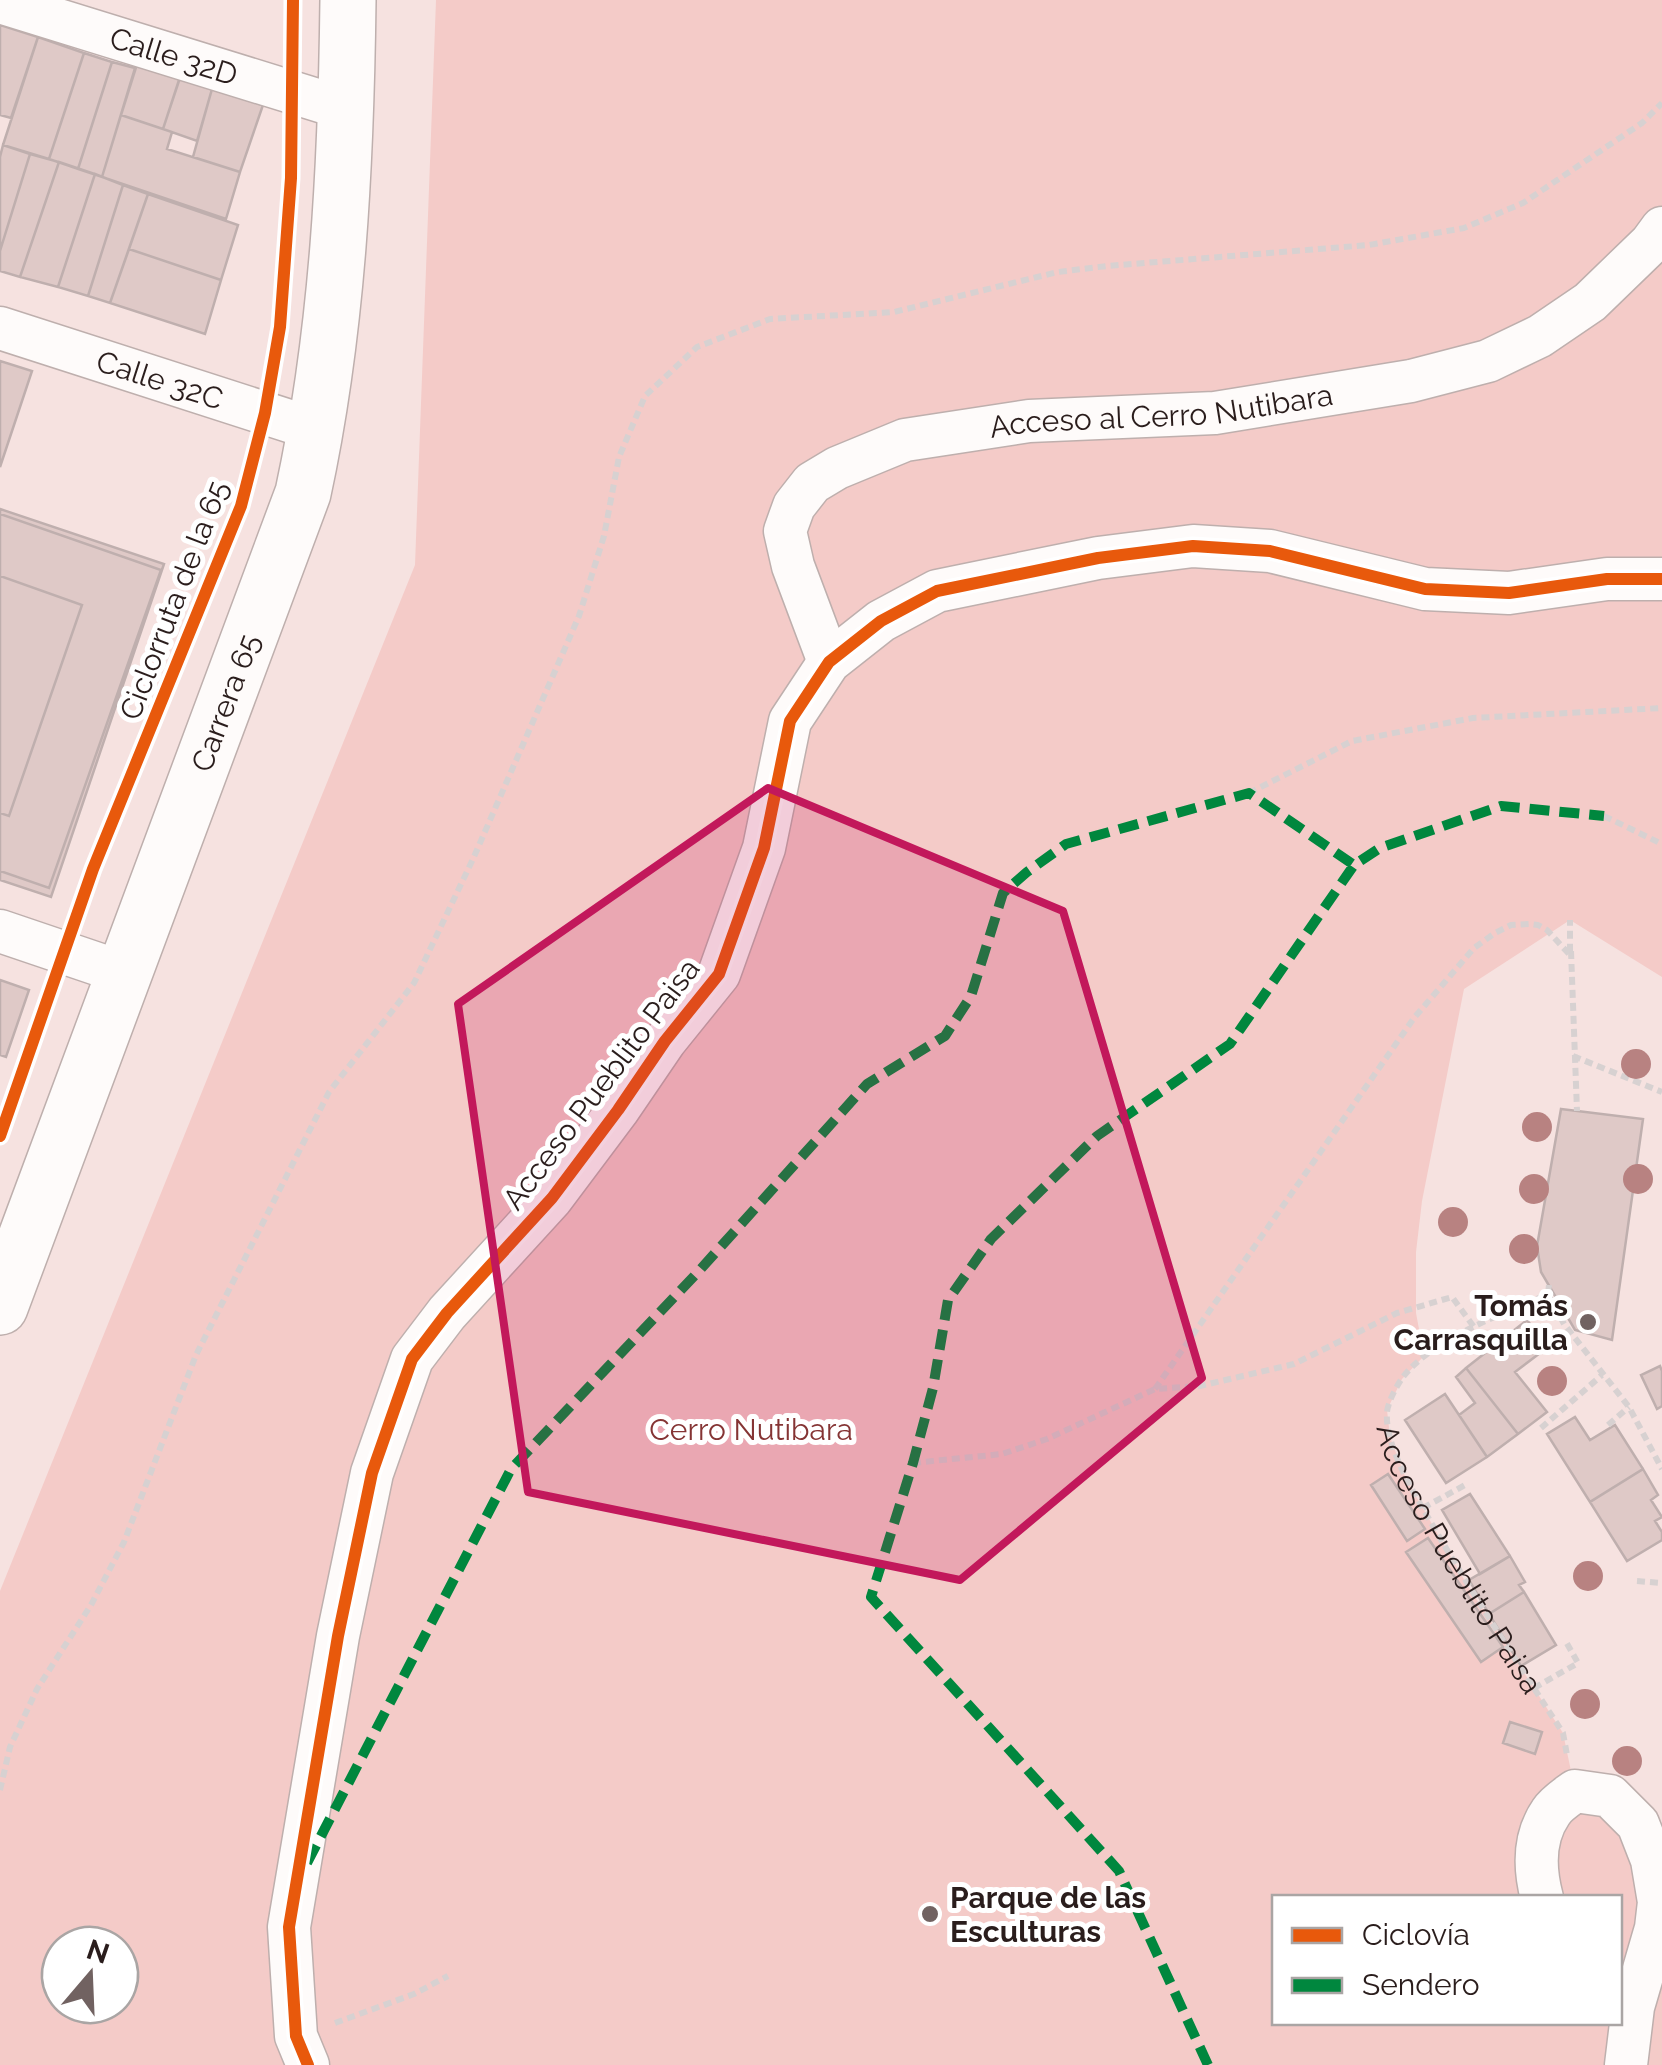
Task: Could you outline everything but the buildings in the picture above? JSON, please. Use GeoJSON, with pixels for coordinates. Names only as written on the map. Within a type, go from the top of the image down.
{"type":"FeatureCollection","features":[{"type":"Feature","properties":{"kind":"main road","name":"Carrera 65"},"geometry":{"type":"LineString","coordinates":[[335,0],[347,91]]}},
{"type":"Feature","properties":{"kind":"main road","name":"Carrera 65"},"geometry":{"type":"LineString","coordinates":[[0,1307],[304,493],[317,430],[337,263],[348,0]]}},
{"type":"Feature","properties":{"kind":"main road","name":"Carrera 65"},"geometry":{"type":"LineString","coordinates":[[347,91],[361,0]]}},
{"type":"Feature","properties":{"kind":"street","name":"Calle 32D"},"geometry":{"type":"LineString","coordinates":[[0,2],[347,91]]}},
{"type":"Feature","properties":{"kind":"street","name":"Acceso al Cerro Nutibara"},"geometry":{"type":"LineString","coordinates":[[829,662],[793,566],[785,532],[794,506],[812,483],[836,468],[905,440],[1028,421],[1215,413],[1411,380],[1488,361],[1540,336],[1590,302],[1662,228]]}},
{"type":"Feature","properties":{"kind":"street","name":"Calle 32C"},"geometry":{"type":"LineString","coordinates":[[0,328],[317,430]]}},
{"type":"Feature","properties":{"kind":"street","name":"Acceso Pueblito Paisa"},"geometry":{"type":"LineString","coordinates":[[302,2050],[289,1927],[338,1636],[372,1473],[412,1359],[447,1313],[552,1198],[718,974],[764,848],[790,721],[829,662],[881,621],[937,591],[1098,558],[1193,546],[1270,551],[1425,589],[1509,593],[1607,580],[1662,579]]}},
{"type":"Feature","properties":{"kind":"street"},"geometry":{"type":"LineString","coordinates":[[0,930],[124,973]]}},
{"type":"Feature","properties":{"kind":"street"},"geometry":{"type":"LineString","coordinates":[[1541,1895],[1535,1845],[1551,1810],[1575,1791],[1610,1796],[1638,1824],[1652,1860],[1659,1902],[1626,2002],[1626,2065]]}},
{"type":"Feature","properties":{"kind":"path"},"geometry":{"type":"LineString","coordinates":[[0,1790],[10,1746],[37,1689],[92,1605],[124,1542],[196,1354],[329,1092],[414,983],[472,859],[579,616],[604,536],[620,457],[645,396],[697,346],[770,318],[894,312],[1058,272],[1369,246],[1464,228],[1523,203],[1642,123],[1662,103]]}},
{"type":"Feature","properties":{"kind":"path"},"geometry":{"type":"LineString","coordinates":[[1249,793],[1352,741],[1473,718],[1662,708]]}},
{"type":"Feature","properties":{"kind":"path"},"geometry":{"type":"LineString","coordinates":[[1604,816],[1662,844]]}},
{"type":"Feature","properties":{"kind":"path"},"geometry":{"type":"LineString","coordinates":[[1155,1388],[1414,1018],[1474,948],[1511,925],[1528,924],[1547,930],[1570,955],[1570,920],[1577,1111]]}},
{"type":"Feature","properties":{"kind":"path"},"geometry":{"type":"LineString","coordinates":[[1573,1056],[1662,1092]]}},
{"type":"Feature","properties":{"kind":"path"},"geometry":{"type":"LineString","coordinates":[[914,1462],[1002,1454],[1046,1439],[1155,1388],[1200,1386],[1294,1364],[1397,1312],[1452,1297],[1474,1327]]}},
{"type":"Feature","properties":{"kind":"path"},"geometry":{"type":"LineString","coordinates":[[1541,1428],[1602,1375],[1629,1406],[1662,1470]]}},
{"type":"Feature","properties":{"kind":"path"},"geometry":{"type":"LineString","coordinates":[[1608,1425],[1629,1406]]}},
{"type":"Feature","properties":{"kind":"path"},"geometry":{"type":"LineString","coordinates":[[1423,1508],[1465,1485]]}},
{"type":"Feature","properties":{"kind":"path"},"geometry":{"type":"LineString","coordinates":[[1637,1581],[1662,1583]]}},
{"type":"Feature","properties":{"kind":"path"},"geometry":{"type":"LineString","coordinates":[[1534,1688],[1578,1663],[1564,1640]]}},
{"type":"Feature","properties":{"kind":"path"},"geometry":{"type":"LineString","coordinates":[[302,2050],[448,1976]]}},
{"type":"Feature","properties":{"kind":"highlighted area"},"geometry":{"type":"Polygon","coordinates":[[[768,788],[1063,911],[1202,1378],[960,1580],[528,1492],[458,1004],[768,788]]]}},
{"type":"Feature","properties":{"kind":"green space","name":"Cerro Nutibara"},"geometry":{"type":"Polygon","coordinates":[[[436,0],[1662,0],[1662,977],[1570,920],[1464,989],[1422,1201],[1416,1252],[1416,1313],[1424,1356],[1402,1379],[1387,1410],[1390,1437],[1406,1479],[1466,1583],[1563,1733],[1575,1790],[1610,1796],[1662,1903],[1662,2065],[0,2065],[0,1591],[415,565],[436,0]]]}},
{"type":"Feature","properties":{"kind":"marked path"},"geometry":{"type":"LineString","coordinates":[[307,1863],[511,1469],[698,1272],[867,1084],[945,1036],[971,996],[1003,893],[1066,844],[1249,793],[1354,865]]}},
{"type":"Feature","properties":{"kind":"marked path"},"geometry":{"type":"LineString","coordinates":[[1208,2065],[1119,1871],[871,1597],[933,1388],[948,1300],[991,1239],[1097,1136],[1230,1044],[1354,865],[1380,848],[1501,806],[1604,816]]}},
{"type":"Feature","properties":{"kind":"cycle path","name":"Ciclorruta de la 65"},"geometry":{"type":"LineString","coordinates":[[0,1136],[93,869],[241,506],[265,413],[280,327],[291,178],[293,0]]}},
{"type":"Feature","properties":{"kind":"cycle path"},"geometry":{"type":"LineString","coordinates":[[308,2065],[296,2036],[289,1927],[338,1636],[372,1473],[412,1359],[447,1313],[552,1198],[665,1041],[719,974],[764,848],[790,721],[829,662],[881,621],[937,591],[1098,558],[1193,546],[1270,551],[1425,589],[1509,593],[1607,579],[1662,579]]}},
{"type":"Feature","properties":{"kind":"place","name":"Tomás Carrasquilla"},"geometry":{"type":"Point","coordinates":[1588,1322]}},
{"type":"Feature","properties":{"kind":"place","name":"Parque de las Esculturas"},"geometry":{"type":"Point","coordinates":[930,1914]}}]}
